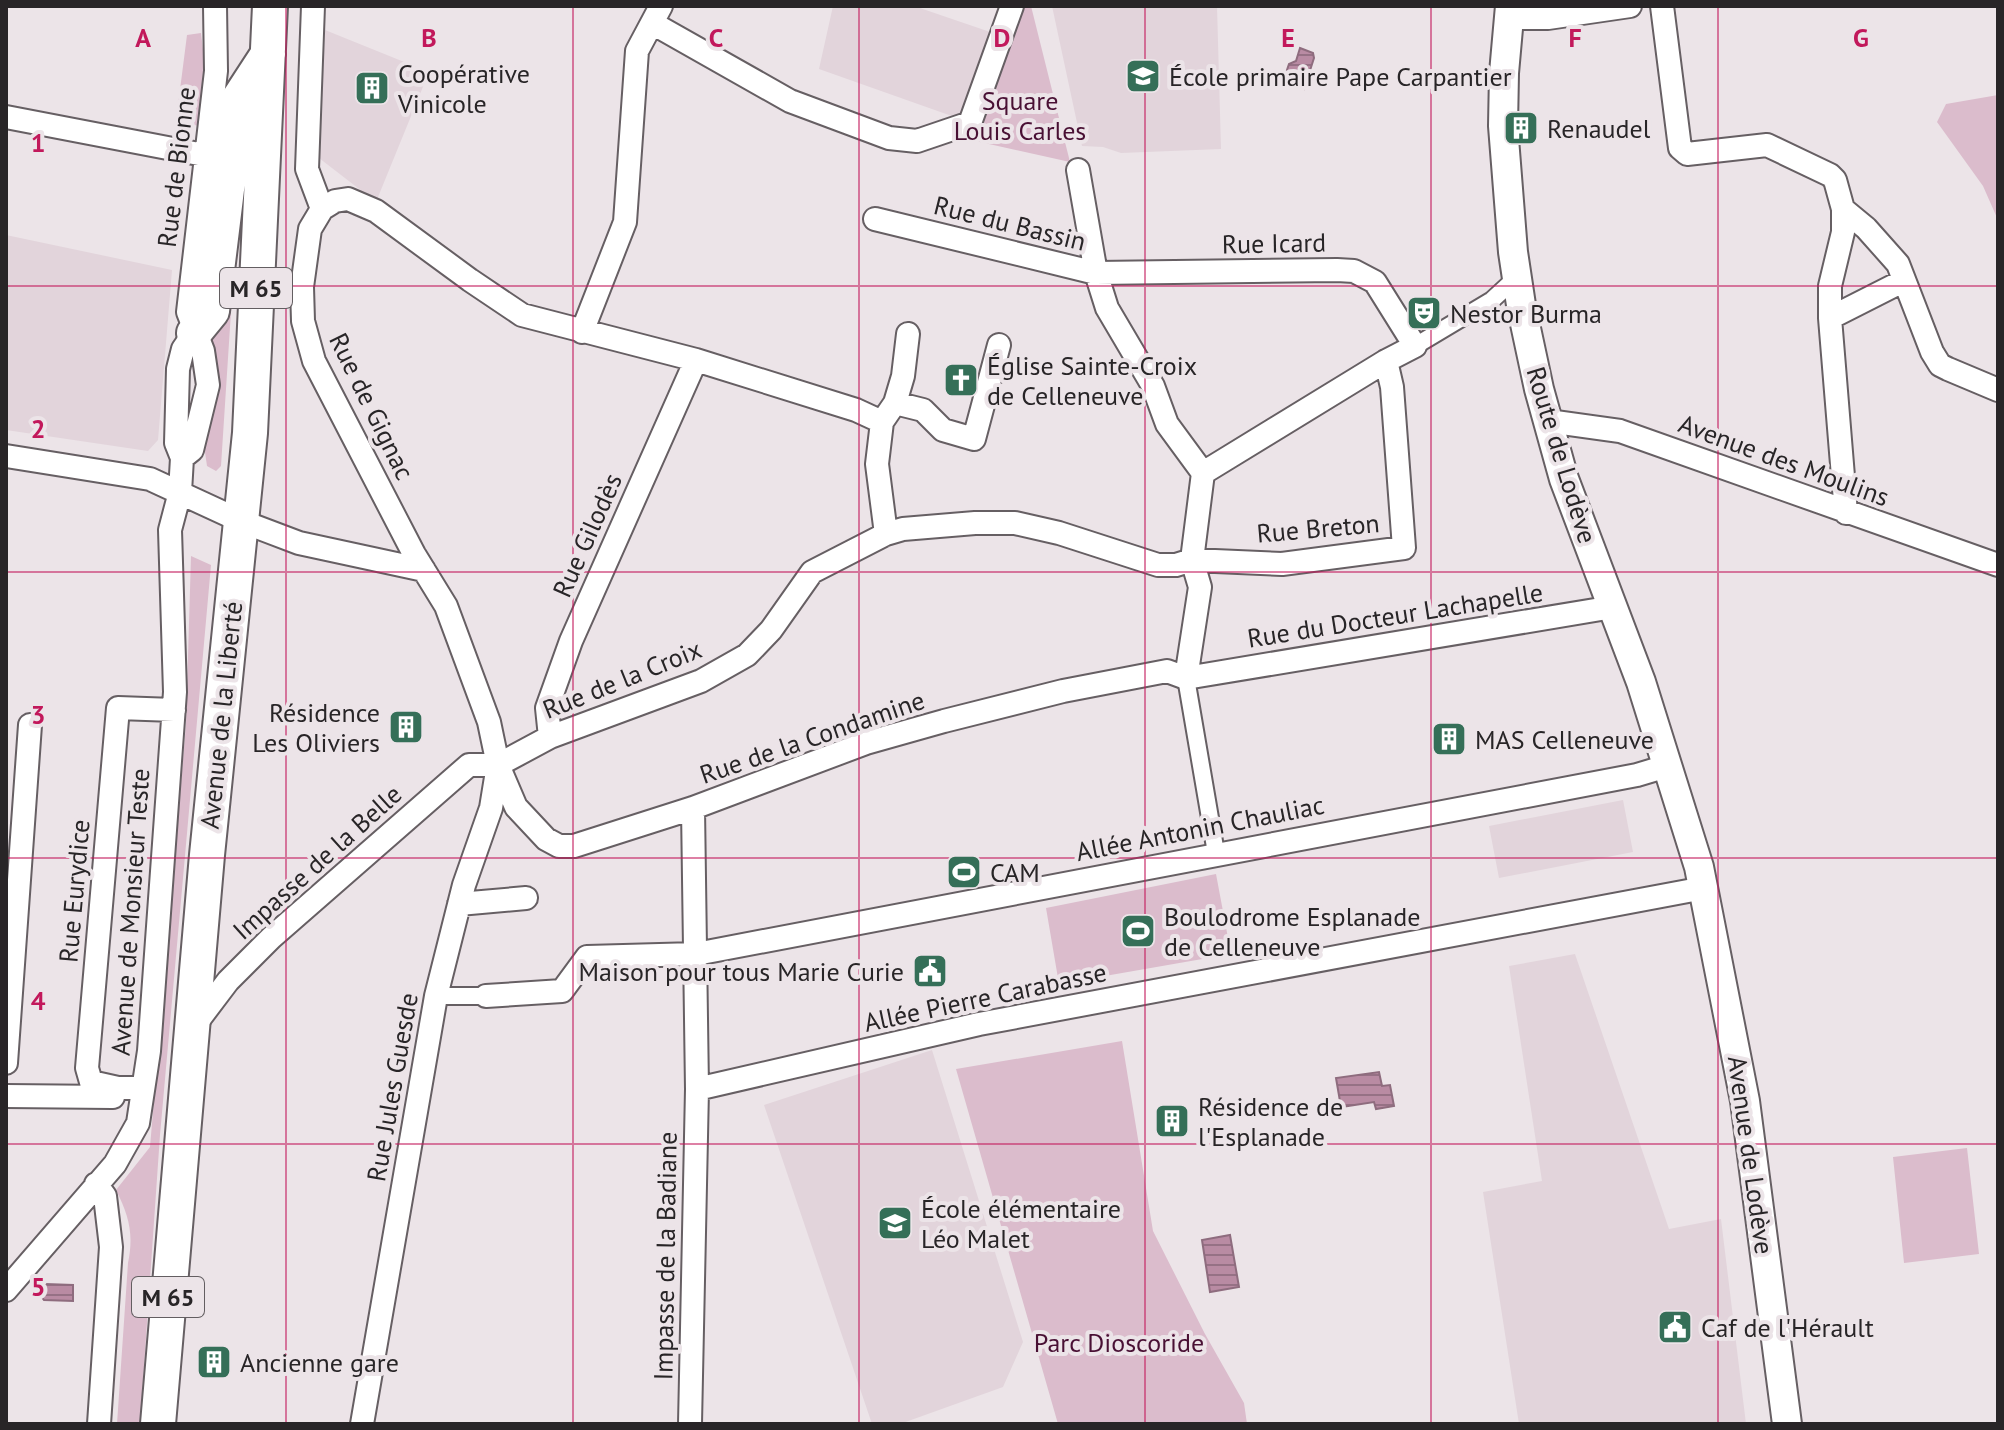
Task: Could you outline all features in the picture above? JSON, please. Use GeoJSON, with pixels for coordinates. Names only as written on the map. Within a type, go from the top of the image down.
{"type":"FeatureCollection","features":[{"type":"Feature","properties":{"kind":"main road","name":"Avenue de la Liberté"},"geometry":{"type":"LineString","coordinates":[[158,1424],[192,1029],[250,433],[270,6]]}},
{"type":"Feature","properties":{"kind":"main road","name":"M 65"},"geometry":{"type":"LineString","coordinates":[[194,333],[207,321],[212,311],[238,100],[269,54]]}},
{"type":"Feature","properties":{"kind":"street","name":"Rue de Bionne"},"geometry":{"type":"LineString","coordinates":[[194,333],[188,312],[216,71],[215,6]]}},
{"type":"Feature","properties":{"kind":"street"},"geometry":{"type":"LineString","coordinates":[[313,6],[307,169],[322,209],[335,201],[348,199],[376,211],[522,315],[696,360],[856,410],[882,422]]}},
{"type":"Feature","properties":{"kind":"street"},"geometry":{"type":"LineString","coordinates":[[582,332],[625,222],[637,51],[656,14],[790,101],[889,138],[917,141],[970,123],[1012,6]]}},
{"type":"Feature","properties":{"kind":"street"},"geometry":{"type":"LineString","coordinates":[[1509,12],[1548,18],[1630,6]]}},
{"type":"Feature","properties":{"kind":"street"},"geometry":{"type":"LineString","coordinates":[[1662,6],[1680,148],[1687,154],[1767,145],[1835,180],[1843,209],[1843,232],[1830,286],[1830,318],[1846,513]]}},
{"type":"Feature","properties":{"kind":"street","name":"Route de Lodève"},"geometry":{"type":"LineString","coordinates":[[1509,12],[1503,126],[1517,277],[1524,319],[1564,479],[1641,682],[1704,888]]}},
{"type":"Feature","properties":{"kind":"street"},"geometry":{"type":"LineString","coordinates":[[6,117],[204,155]]}},
{"type":"Feature","properties":{"kind":"street"},"geometry":{"type":"LineString","coordinates":[[1078,170],[1096,273]]}},
{"type":"Feature","properties":{"kind":"street","name":"Rue de Gignac"},"geometry":{"type":"LineString","coordinates":[[322,209],[310,229],[302,287],[303,321],[314,361],[446,606],[489,722],[498,765]]}},
{"type":"Feature","properties":{"kind":"street"},"geometry":{"type":"LineString","coordinates":[[1843,209],[1866,228],[1898,264],[1940,365],[1998,390]]}},
{"type":"Feature","properties":{"kind":"street","name":"Rue du Bassin"},"geometry":{"type":"LineString","coordinates":[[875,219],[1096,273],[1107,308],[1153,386],[1167,424],[1203,473]]}},
{"type":"Feature","properties":{"kind":"street","name":"Rue Icard"},"geometry":{"type":"LineString","coordinates":[[1096,273],[1354,271],[1375,282],[1415,346]]}},
{"type":"Feature","properties":{"kind":"street"},"geometry":{"type":"LineString","coordinates":[[1216,853],[1186,678],[1200,587],[1192,560],[1203,473],[1492,300],[1517,277]]}},
{"type":"Feature","properties":{"kind":"street"},"geometry":{"type":"LineString","coordinates":[[1830,318],[1903,281]]}},
{"type":"Feature","properties":{"kind":"street"},"geometry":{"type":"LineString","coordinates":[[180,492],[182,458],[176,443],[178,369],[183,349],[194,333]]}},
{"type":"Feature","properties":{"kind":"street"},"geometry":{"type":"LineString","coordinates":[[886,534],[877,464],[882,422],[895,403],[903,376],[908,334]]}},
{"type":"Feature","properties":{"kind":"street"},"geometry":{"type":"LineString","coordinates":[[895,403],[923,410],[943,430],[974,439],[999,345]]}},
{"type":"Feature","properties":{"kind":"street","name":"Rue Gilodès"},"geometry":{"type":"LineString","coordinates":[[550,737],[547,708],[571,641],[696,360]]}},
{"type":"Feature","properties":{"kind":"street","name":"Rue Breton"},"geometry":{"type":"LineString","coordinates":[[1192,560],[1282,564],[1404,548],[1392,387],[1386,361]]}},
{"type":"Feature","properties":{"kind":"street","name":"Avenue des Moulins"},"geometry":{"type":"LineString","coordinates":[[1548,421],[1620,431],[1998,565]]}},
{"type":"Feature","properties":{"kind":"street"},"geometry":{"type":"LineString","coordinates":[[6,456],[150,479],[241,521],[299,543],[424,570]]}},
{"type":"Feature","properties":{"kind":"street","name":"Avenue de Monsieur Teste"},"geometry":{"type":"LineString","coordinates":[[6,1290],[115,1164],[138,1123],[149,1051],[174,710],[170,530],[180,492]]}},
{"type":"Feature","properties":{"kind":"street","name":"Rue de la Croix"},"geometry":{"type":"LineString","coordinates":[[498,765],[550,737],[701,681],[747,655],[771,630],[812,572],[886,534],[903,529],[1015,523],[1059,533],[1158,565],[1176,565],[1192,560]]}},
{"type":"Feature","properties":{"kind":"street","name":"Rue du Docteur Lachapelle"},"geometry":{"type":"LineString","coordinates":[[1186,678],[1613,607]]}},
{"type":"Feature","properties":{"kind":"street","name":"Rue de la Condamine"},"geometry":{"type":"LineString","coordinates":[[498,765],[516,807],[546,839],[559,846],[574,846],[693,808],[866,743],[944,721],[1063,691],[1167,671],[1186,678]]}},
{"type":"Feature","properties":{"kind":"street","name":"Rue Eurydice"},"geometry":{"type":"LineString","coordinates":[[142,1096],[91,1082],[87,1068],[118,708],[174,710]]}},
{"type":"Feature","properties":{"kind":"street"},"geometry":{"type":"LineString","coordinates":[[6,1063],[30,725]]}},
{"type":"Feature","properties":{"kind":"street","name":"Impasse de la Belle"},"geometry":{"type":"LineString","coordinates":[[192,1029],[228,981],[271,938],[469,765],[498,765]]}},
{"type":"Feature","properties":{"kind":"street","name":"Rue Jules Guesde"},"geometry":{"type":"LineString","coordinates":[[362,1424],[436,996],[459,904],[491,808],[498,765]]}},
{"type":"Feature","properties":{"kind":"street","name":"Allée Antonin Chauliac"},"geometry":{"type":"LineString","coordinates":[[486,996],[562,991],[587,957],[696,954],[1637,775],[1667,766]]}},
{"type":"Feature","properties":{"kind":"street"},"geometry":{"type":"LineString","coordinates":[[693,808],[697,1089]]}},
{"type":"Feature","properties":{"kind":"street","name":"Allée Pierre Carabasse"},"geometry":{"type":"LineString","coordinates":[[697,1089],[1008,1018],[1704,888]]}},
{"type":"Feature","properties":{"kind":"street","name":"Avenue de Lodève"},"geometry":{"type":"LineString","coordinates":[[1704,888],[1745,1101],[1787,1424]]}},
{"type":"Feature","properties":{"kind":"street"},"geometry":{"type":"LineString","coordinates":[[459,904],[526,898]]}},
{"type":"Feature","properties":{"kind":"street"},"geometry":{"type":"LineString","coordinates":[[436,996],[486,996]]}},
{"type":"Feature","properties":{"kind":"street","name":"Impasse de la Badiane"},"geometry":{"type":"LineString","coordinates":[[690,1424],[697,1089]]}},
{"type":"Feature","properties":{"kind":"street"},"geometry":{"type":"LineString","coordinates":[[6,1096],[142,1096]]}},
{"type":"Feature","properties":{"kind":"street"},"geometry":{"type":"LineString","coordinates":[[96,1184],[105,1196],[111,1247],[99,1424]]}},
{"type":"Feature","properties":{"kind":"shaded area"},"geometry":{"type":"Polygon","coordinates":[[[833,6],[914,6],[996,34],[963,120],[819,69],[833,6]]]}},
{"type":"Feature","properties":{"kind":"shaded area","name":"École primaire Pape Carpantier"},"geometry":{"type":"Polygon","coordinates":[[[1052,6],[1217,6],[1221,149],[1121,153],[1103,147],[1082,146],[1052,6]]]}},
{"type":"Feature","properties":{"kind":"shaded area"},"geometry":{"type":"Polygon","coordinates":[[[325,30],[429,72],[376,202],[319,158],[325,30]]]}},
{"type":"Feature","properties":{"kind":"shaded area"},"geometry":{"type":"Polygon","coordinates":[[[1300,48],[1313,53],[1314,58],[1304,89],[1288,83],[1285,76],[1289,64],[1296,61],[1300,48]]]}},
{"type":"Feature","properties":{"kind":"shaded area"},"geometry":{"type":"Polygon","coordinates":[[[6,235],[172,270],[158,440],[148,451],[6,430],[6,235]]]}},
{"type":"Feature","properties":{"kind":"shaded area"},"geometry":{"type":"Polygon","coordinates":[[[1623,800],[1633,852],[1499,878],[1489,826],[1623,800]]]}},
{"type":"Feature","properties":{"kind":"shaded area"},"geometry":{"type":"Polygon","coordinates":[[[1575,954],[1669,1229],[1721,1219],[1746,1424],[1519,1424],[1483,1192],[1542,1181],[1509,966],[1575,954]]]}},
{"type":"Feature","properties":{"kind":"shaded area","name":"École élémentaire Léo Malet"},"geometry":{"type":"Polygon","coordinates":[[[932,1050],[1023,1342],[1003,1387],[900,1424],[872,1424],[764,1105],[932,1050]]]}},
{"type":"Feature","properties":{"kind":"shaded area"},"geometry":{"type":"Polygon","coordinates":[[[1379,1072],[1382,1086],[1390,1085],[1394,1106],[1376,1109],[1374,1102],[1341,1107],[1336,1078],[1379,1072]]]}},
{"type":"Feature","properties":{"kind":"shaded area"},"geometry":{"type":"Polygon","coordinates":[[[1230,1235],[1239,1287],[1210,1292],[1202,1240],[1230,1235]]]}},
{"type":"Feature","properties":{"kind":"shaded area"},"geometry":{"type":"Polygon","coordinates":[[[45,1284],[73,1285],[73,1301],[44,1300],[41,1296],[45,1284]]]}},
{"type":"Feature","properties":{"kind":"green space","name":"Square Louis Carles"},"geometry":{"type":"Polygon","coordinates":[[[1023,6],[1031,6],[1070,162],[971,140],[1023,6]]]}},
{"type":"Feature","properties":{"kind":"green space"},"geometry":{"type":"Polygon","coordinates":[[[201,33],[204,58],[199,126],[176,121],[187,35],[201,33]]]}},
{"type":"Feature","properties":{"kind":"green space"},"geometry":{"type":"Polygon","coordinates":[[[1998,95],[1998,220],[1983,186],[1937,122],[1946,104],[1998,95]]]}},
{"type":"Feature","properties":{"kind":"green space"},"geometry":{"type":"Polygon","coordinates":[[[238,204],[221,466],[216,471],[207,466],[203,400],[210,334],[238,204]]]}},
{"type":"Feature","properties":{"kind":"green space"},"geometry":{"type":"Polygon","coordinates":[[[191,556],[211,565],[160,1135],[140,1424],[117,1424],[130,1234],[116,1190],[150,1147],[186,724],[191,556]]]}},
{"type":"Feature","properties":{"kind":"green space","name":"Boulodrome Esplanade de Celleneuve"},"geometry":{"type":"Polygon","coordinates":[[[1216,874],[1231,954],[1059,984],[1046,908],[1216,874]]]}},
{"type":"Feature","properties":{"kind":"green space","name":"Parc Dioscoride"},"geometry":{"type":"Polygon","coordinates":[[[1122,1041],[1153,1231],[1244,1403],[1247,1424],[1058,1424],[956,1069],[1122,1041]]]}},
{"type":"Feature","properties":{"kind":"green space"},"geometry":{"type":"Polygon","coordinates":[[[1967,1148],[1979,1254],[1904,1263],[1893,1157],[1967,1148]]]}},
{"type":"Feature","properties":{"kind":"place","name":"École primaire Pape Carpantier"},"geometry":{"type":"Point","coordinates":[1143,76]}},
{"type":"Feature","properties":{"kind":"place","name":"Coopérative Vinicole"},"geometry":{"type":"Point","coordinates":[372,88]}},
{"type":"Feature","properties":{"kind":"place","name":"Renaudel"},"geometry":{"type":"Point","coordinates":[1521,128]}},
{"type":"Feature","properties":{"kind":"place","name":"Nestor Burma"},"geometry":{"type":"Point","coordinates":[1424,313]}},
{"type":"Feature","properties":{"kind":"place","name":"Église Sainte-Croix de Celleneuve"},"geometry":{"type":"Point","coordinates":[961,380]}},
{"type":"Feature","properties":{"kind":"place","name":"Résidence Les Oliviers"},"geometry":{"type":"Point","coordinates":[406,727]}},
{"type":"Feature","properties":{"kind":"place","name":"MAS Celleneuve"},"geometry":{"type":"Point","coordinates":[1449,739]}},
{"type":"Feature","properties":{"kind":"place","name":"CAM"},"geometry":{"type":"Point","coordinates":[964,872]}},
{"type":"Feature","properties":{"kind":"place","name":"Boulodrome Esplanade de Celleneuve"},"geometry":{"type":"Point","coordinates":[1138,931]}},
{"type":"Feature","properties":{"kind":"place","name":"Maison pour tous Marie Curie"},"geometry":{"type":"Point","coordinates":[930,971]}},
{"type":"Feature","properties":{"kind":"place","name":"Résidence de l'Esplanade"},"geometry":{"type":"Point","coordinates":[1172,1121]}},
{"type":"Feature","properties":{"kind":"place","name":"École élémentaire Léo Malet"},"geometry":{"type":"Point","coordinates":[895,1223]}},
{"type":"Feature","properties":{"kind":"place","name":"Caf de l'Hérault"},"geometry":{"type":"Point","coordinates":[1675,1327]}},
{"type":"Feature","properties":{"kind":"place","name":"Ancienne gare"},"geometry":{"type":"Point","coordinates":[214,1362]}}]}
